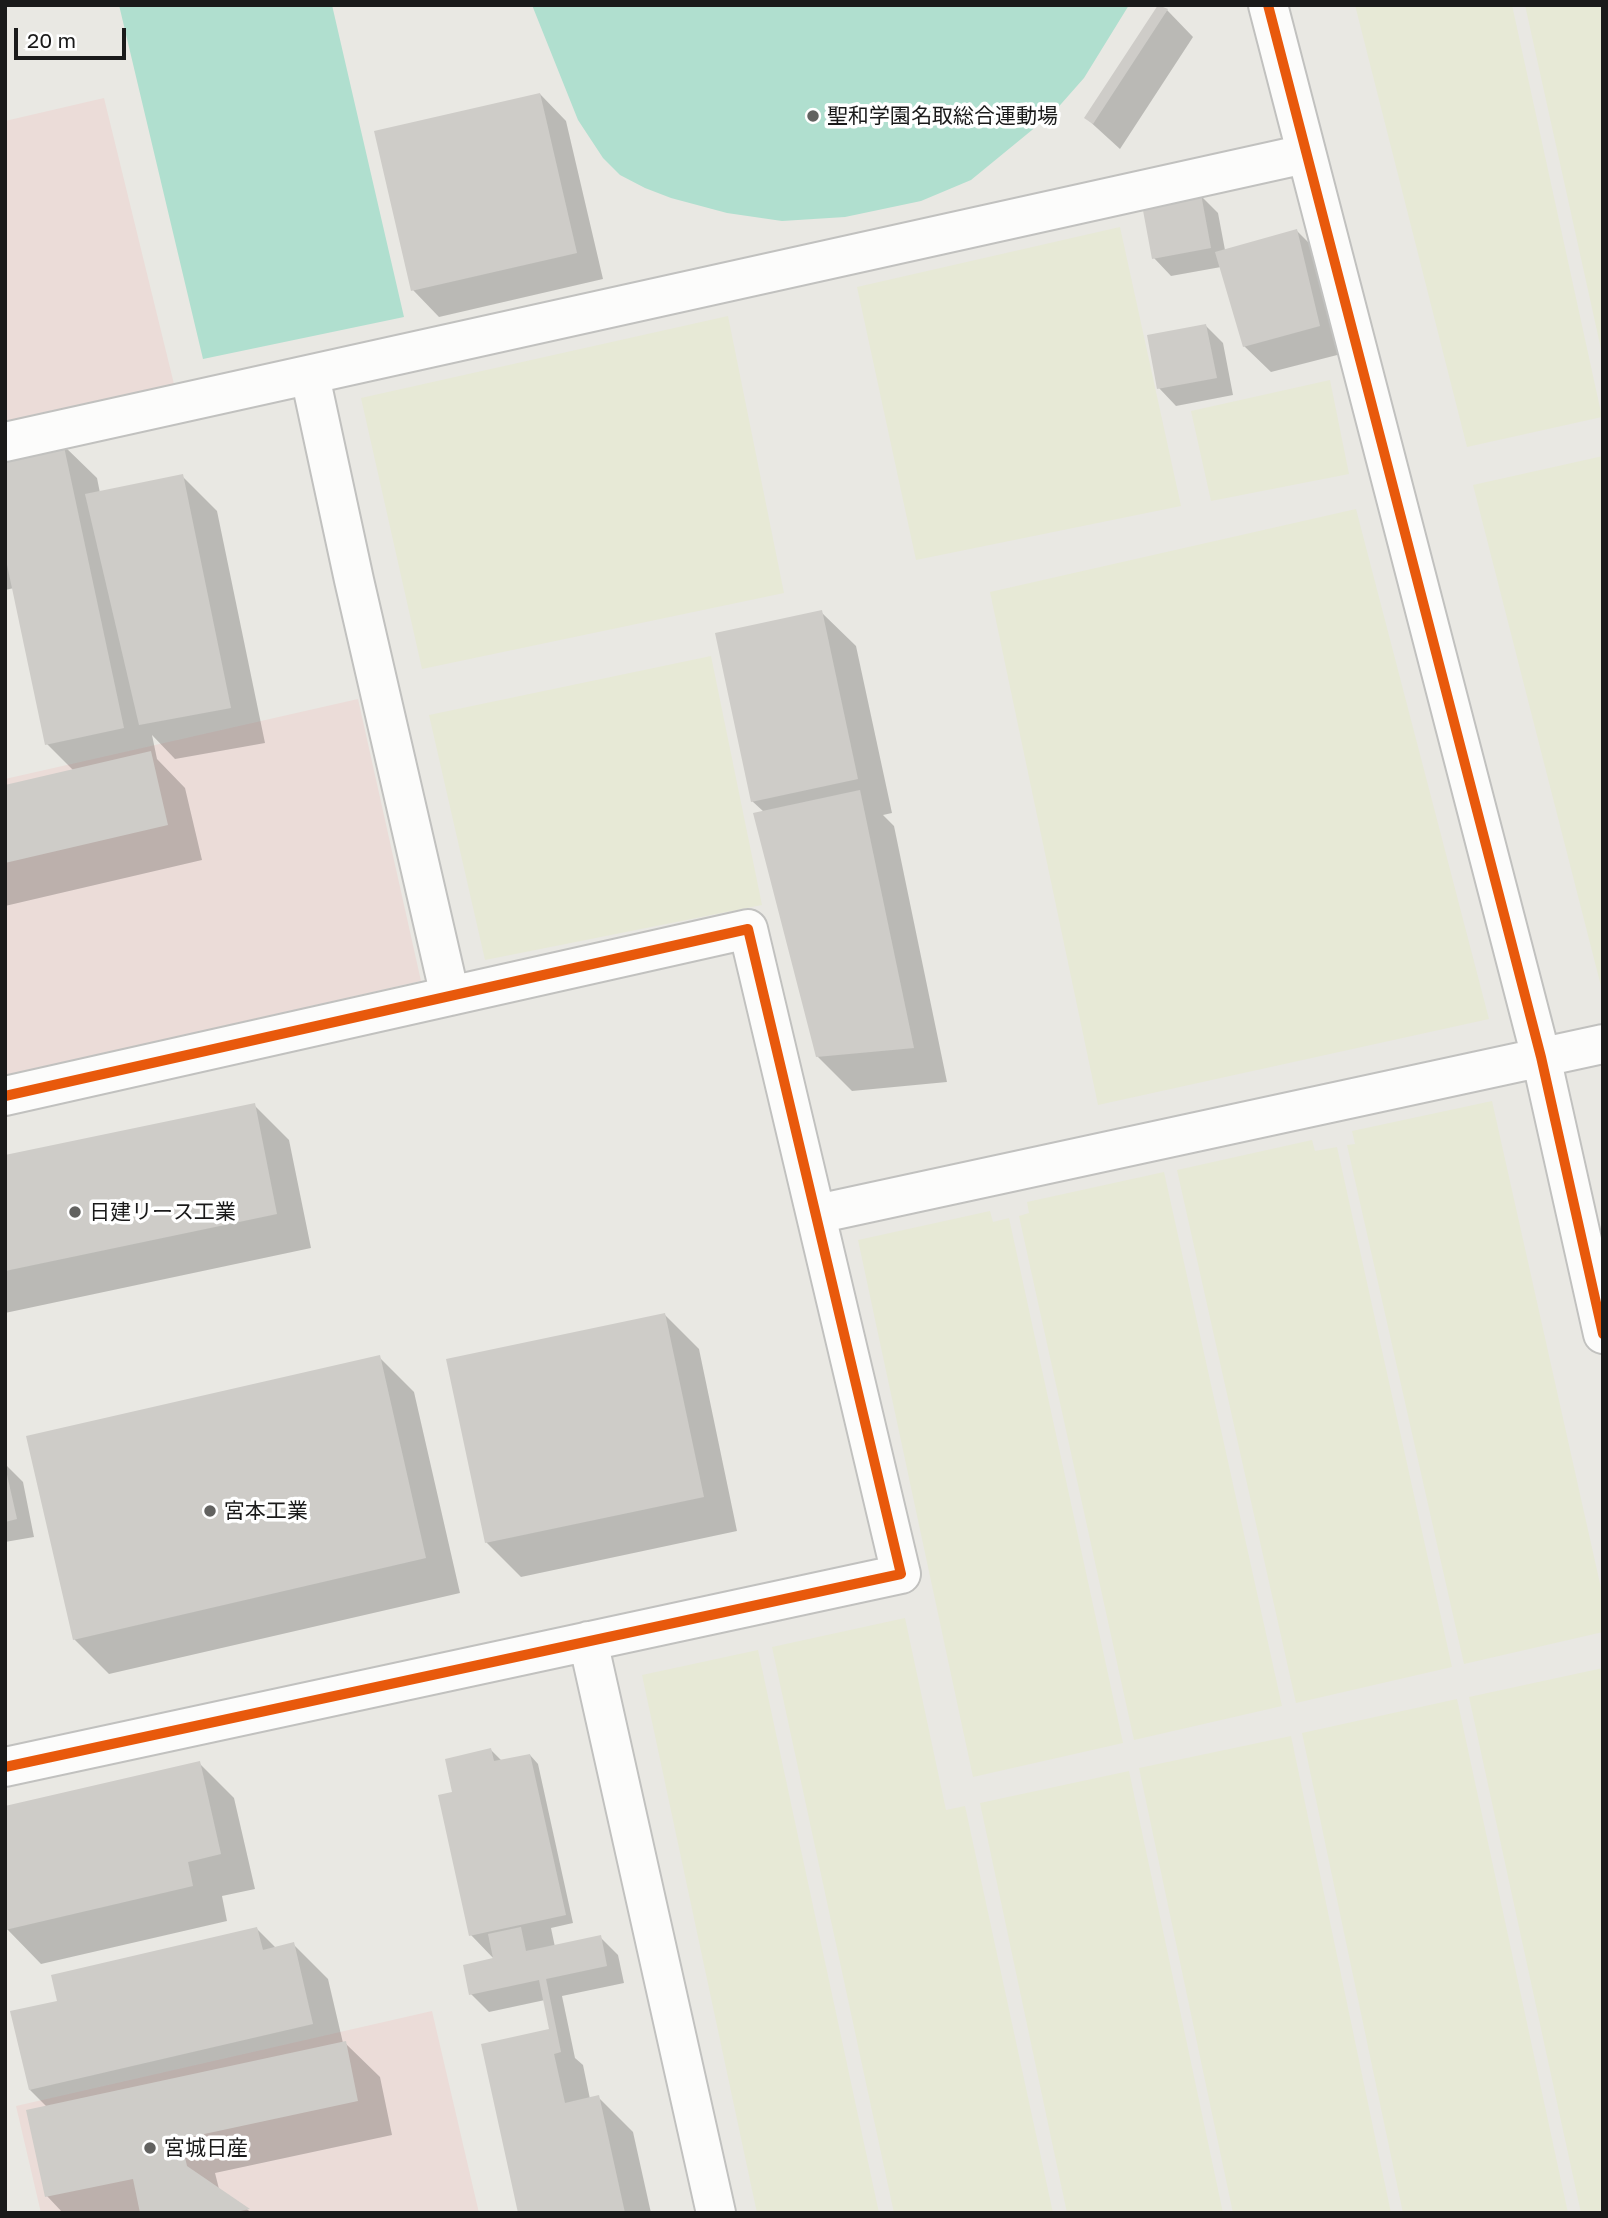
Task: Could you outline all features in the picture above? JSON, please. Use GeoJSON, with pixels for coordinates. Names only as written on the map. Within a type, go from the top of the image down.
{"type":"FeatureCollection","features":[{"type":"Feature","properties":{"kind":"street"},"geometry":{"type":"LineString","coordinates":[[1268,5],[1541,1057],[1603,1334]]}},
{"type":"Feature","properties":{"kind":"street"},"geometry":{"type":"LineString","coordinates":[[5,442],[1306,154]]}},
{"type":"Feature","properties":{"kind":"street"},"geometry":{"type":"LineString","coordinates":[[310,376],[450,996]]}},
{"type":"Feature","properties":{"kind":"street"},"geometry":{"type":"LineString","coordinates":[[5,1096],[748,929],[901,1574],[5,1767]]}},
{"type":"Feature","properties":{"kind":"street"},"geometry":{"type":"LineString","coordinates":[[817,1214],[1603,1044]]}},
{"type":"Feature","properties":{"kind":"street"},"geometry":{"type":"LineString","coordinates":[[588,1642],[716,2213]]}},
{"type":"Feature","properties":{"kind":"shaded area"},"geometry":{"type":"Polygon","coordinates":[[[104,98],[174,384],[5,421],[5,121],[104,98]]]}},
{"type":"Feature","properties":{"kind":"shaded area"},"geometry":{"type":"Polygon","coordinates":[[[358,699],[421,981],[5,1076],[5,779],[358,699]]]}},
{"type":"Feature","properties":{"kind":"shaded area"},"geometry":{"type":"Polygon","coordinates":[[[432,2011],[479,2213],[41,2213],[16,2106],[432,2011]]]}},
{"type":"Feature","properties":{"kind":"green space"},"geometry":{"type":"Polygon","coordinates":[[[119,5],[332,5],[404,317],[203,359],[119,5]]]}},
{"type":"Feature","properties":{"kind":"green space","name":"聖和学園名取総合運動場"},"geometry":{"type":"Polygon","coordinates":[[[532,5],[1129,5],[1084,78],[1054,112],[971,180],[921,201],[845,217],[782,221],[727,213],[671,198],[620,175],[603,158],[578,120],[532,5]]]}},
{"type":"Feature","properties":{"kind":"green space"},"geometry":{"type":"Polygon","coordinates":[[[1355,5],[1512,5],[1602,417],[1467,447],[1355,5]]]}},
{"type":"Feature","properties":{"kind":"green space"},"geometry":{"type":"Polygon","coordinates":[[[1525,5],[1603,5],[1603,358],[1525,5]]]}},
{"type":"Feature","properties":{"kind":"green space"},"geometry":{"type":"Polygon","coordinates":[[[1120,227],[1181,506],[916,560],[857,287],[1120,227]]]}},
{"type":"Feature","properties":{"kind":"green space"},"geometry":{"type":"Polygon","coordinates":[[[728,316],[784,593],[422,669],[361,398],[728,316]]]}},
{"type":"Feature","properties":{"kind":"green space"},"geometry":{"type":"Polygon","coordinates":[[[1330,380],[1349,474],[1211,501],[1191,411],[1330,380]]]}},
{"type":"Feature","properties":{"kind":"green space"},"geometry":{"type":"Polygon","coordinates":[[[1603,456],[1603,994],[1473,485],[1603,456]]]}},
{"type":"Feature","properties":{"kind":"green space"},"geometry":{"type":"Polygon","coordinates":[[[1356,509],[1489,1019],[1098,1105],[990,592],[1356,509]]]}},
{"type":"Feature","properties":{"kind":"green space"},"geometry":{"type":"Polygon","coordinates":[[[711,656],[762,905],[485,960],[429,715],[711,656]]]}},
{"type":"Feature","properties":{"kind":"green space"},"geometry":{"type":"Polygon","coordinates":[[[1492,1101],[1603,1597],[1603,1632],[1464,1664],[1347,1145],[1355,1144],[1352,1131],[1492,1101]]]}},
{"type":"Feature","properties":{"kind":"green space"},"geometry":{"type":"Polygon","coordinates":[[[1312,1140],[1315,1151],[1337,1147],[1452,1667],[1296,1703],[1177,1170],[1312,1140]]]}},
{"type":"Feature","properties":{"kind":"green space"},"geometry":{"type":"Polygon","coordinates":[[[1164,1172],[1282,1706],[1134,1740],[1019,1216],[1029,1213],[1027,1202],[1164,1172]]]}},
{"type":"Feature","properties":{"kind":"green space"},"geometry":{"type":"Polygon","coordinates":[[[990,1211],[993,1222],[1009,1218],[1123,1743],[973,1777],[858,1240],[990,1211]]]}},
{"type":"Feature","properties":{"kind":"green space"},"geometry":{"type":"Polygon","coordinates":[[[905,1618],[946,1810],[965,1806],[1053,2213],[894,2213],[772,1647],[905,1618]]]}},
{"type":"Feature","properties":{"kind":"green space"},"geometry":{"type":"Polygon","coordinates":[[[758,1650],[879,2213],[757,2213],[642,1675],[758,1650]]]}},
{"type":"Feature","properties":{"kind":"green space"},"geometry":{"type":"Polygon","coordinates":[[[1603,1668],[1603,2213],[1581,2213],[1469,1697],[1603,1668]]]}},
{"type":"Feature","properties":{"kind":"green space"},"geometry":{"type":"Polygon","coordinates":[[[1457,1699],[1568,2213],[1403,2213],[1302,1733],[1457,1699]]]}},
{"type":"Feature","properties":{"kind":"green space"},"geometry":{"type":"Polygon","coordinates":[[[1291,1736],[1391,2213],[1233,2213],[1139,1768],[1291,1736]]]}},
{"type":"Feature","properties":{"kind":"green space"},"geometry":{"type":"Polygon","coordinates":[[[1129,1771],[1223,2213],[1067,2213],[980,1803],[1129,1771]]]}},
{"type":"Feature","properties":{"kind":"building"},"geometry":{"type":"Polygon","coordinates":[[[1158,5],[1168,9],[1093,124],[1084,118],[1158,5]]]}},
{"type":"Feature","properties":{"kind":"building"},"geometry":{"type":"Polygon","coordinates":[[[540,93],[577,253],[411,291],[374,131],[540,93]]]}},
{"type":"Feature","properties":{"kind":"building"},"geometry":{"type":"Polygon","coordinates":[[[1201,194],[1211,248],[1152,259],[1142,205],[1201,194]]]}},
{"type":"Feature","properties":{"kind":"building"},"geometry":{"type":"Polygon","coordinates":[[[1297,229],[1320,326],[1243,347],[1215,252],[1297,229]]]}},
{"type":"Feature","properties":{"kind":"building"},"geometry":{"type":"Polygon","coordinates":[[[1206,324],[1217,378],[1157,389],[1147,335],[1206,324]]]}},
{"type":"Feature","properties":{"kind":"building"},"geometry":{"type":"Polygon","coordinates":[[[63,442],[124,728],[45,745],[5,555],[5,454],[63,442]]]}},
{"type":"Feature","properties":{"kind":"building"},"geometry":{"type":"Polygon","coordinates":[[[183,474],[231,708],[139,725],[85,494],[183,474]]]}},
{"type":"Feature","properties":{"kind":"building"},"geometry":{"type":"Polygon","coordinates":[[[822,610],[858,779],[751,802],[715,633],[822,610]]]}},
{"type":"Feature","properties":{"kind":"building"},"geometry":{"type":"Polygon","coordinates":[[[151,751],[168,825],[5,863],[5,785],[151,751]]]}},
{"type":"Feature","properties":{"kind":"building"},"geometry":{"type":"Polygon","coordinates":[[[860,790],[914,1048],[816,1057],[753,813],[860,790]]]}},
{"type":"Feature","properties":{"kind":"building"},"geometry":{"type":"Polygon","coordinates":[[[255,1103],[277,1214],[5,1271],[5,1155],[255,1103]]]}},
{"type":"Feature","properties":{"kind":"building"},"geometry":{"type":"Polygon","coordinates":[[[665,1313],[704,1497],[485,1543],[446,1359],[665,1313]]]}},
{"type":"Feature","properties":{"kind":"building"},"geometry":{"type":"Polygon","coordinates":[[[380,1355],[426,1558],[73,1640],[26,1436],[380,1355]]]}},
{"type":"Feature","properties":{"kind":"building"},"geometry":{"type":"Polygon","coordinates":[[[5,1466],[17,1519],[5,1522],[5,1466]]]}},
{"type":"Feature","properties":{"kind":"building"},"geometry":{"type":"Polygon","coordinates":[[[491,1748],[494,1761],[530,1754],[566,1915],[469,1936],[438,1795],[452,1792],[445,1759],[491,1748]]]}},
{"type":"Feature","properties":{"kind":"building"},"geometry":{"type":"Polygon","coordinates":[[[200,1761],[221,1854],[188,1862],[193,1886],[5,1930],[5,1806],[200,1761]]]}},
{"type":"Feature","properties":{"kind":"building"},"geometry":{"type":"Polygon","coordinates":[[[257,1927],[263,1950],[294,1942],[313,2024],[29,2090],[10,2011],[57,2001],[51,1975],[257,1927]]]}},
{"type":"Feature","properties":{"kind":"building"},"geometry":{"type":"Polygon","coordinates":[[[521,1927],[526,1951],[601,1935],[607,1966],[546,1979],[561,2052],[554,2054],[565,2103],[599,2095],[625,2213],[518,2213],[481,2044],[549,2029],[539,1980],[469,1995],[463,1965],[493,1958],[488,1934],[521,1927]]]}},
{"type":"Feature","properties":{"kind":"building"},"geometry":{"type":"Polygon","coordinates":[[[346,2041],[358,2101],[181,2139],[187,2166],[250,2209],[231,2213],[140,2213],[133,2179],[45,2197],[26,2110],[346,2041]]]}},
{"type":"Feature","properties":{"kind":"cycle path"},"geometry":{"type":"LineString","coordinates":[[1268,5],[1541,1057],[1603,1334]]}},
{"type":"Feature","properties":{"kind":"cycle path"},"geometry":{"type":"LineString","coordinates":[[5,1096],[748,929],[901,1574],[5,1767]]}},
{"type":"Feature","properties":{"kind":"place","name":"聖和学園名取総合運動場"},"geometry":{"type":"Point","coordinates":[813,116]}},
{"type":"Feature","properties":{"kind":"place","name":"日建リース工業"},"geometry":{"type":"Point","coordinates":[75,1212]}},
{"type":"Feature","properties":{"kind":"place","name":"宮本工業"},"geometry":{"type":"Point","coordinates":[210,1511]}},
{"type":"Feature","properties":{"kind":"place","name":"宮城日産"},"geometry":{"type":"Point","coordinates":[150,2148]}}]}
